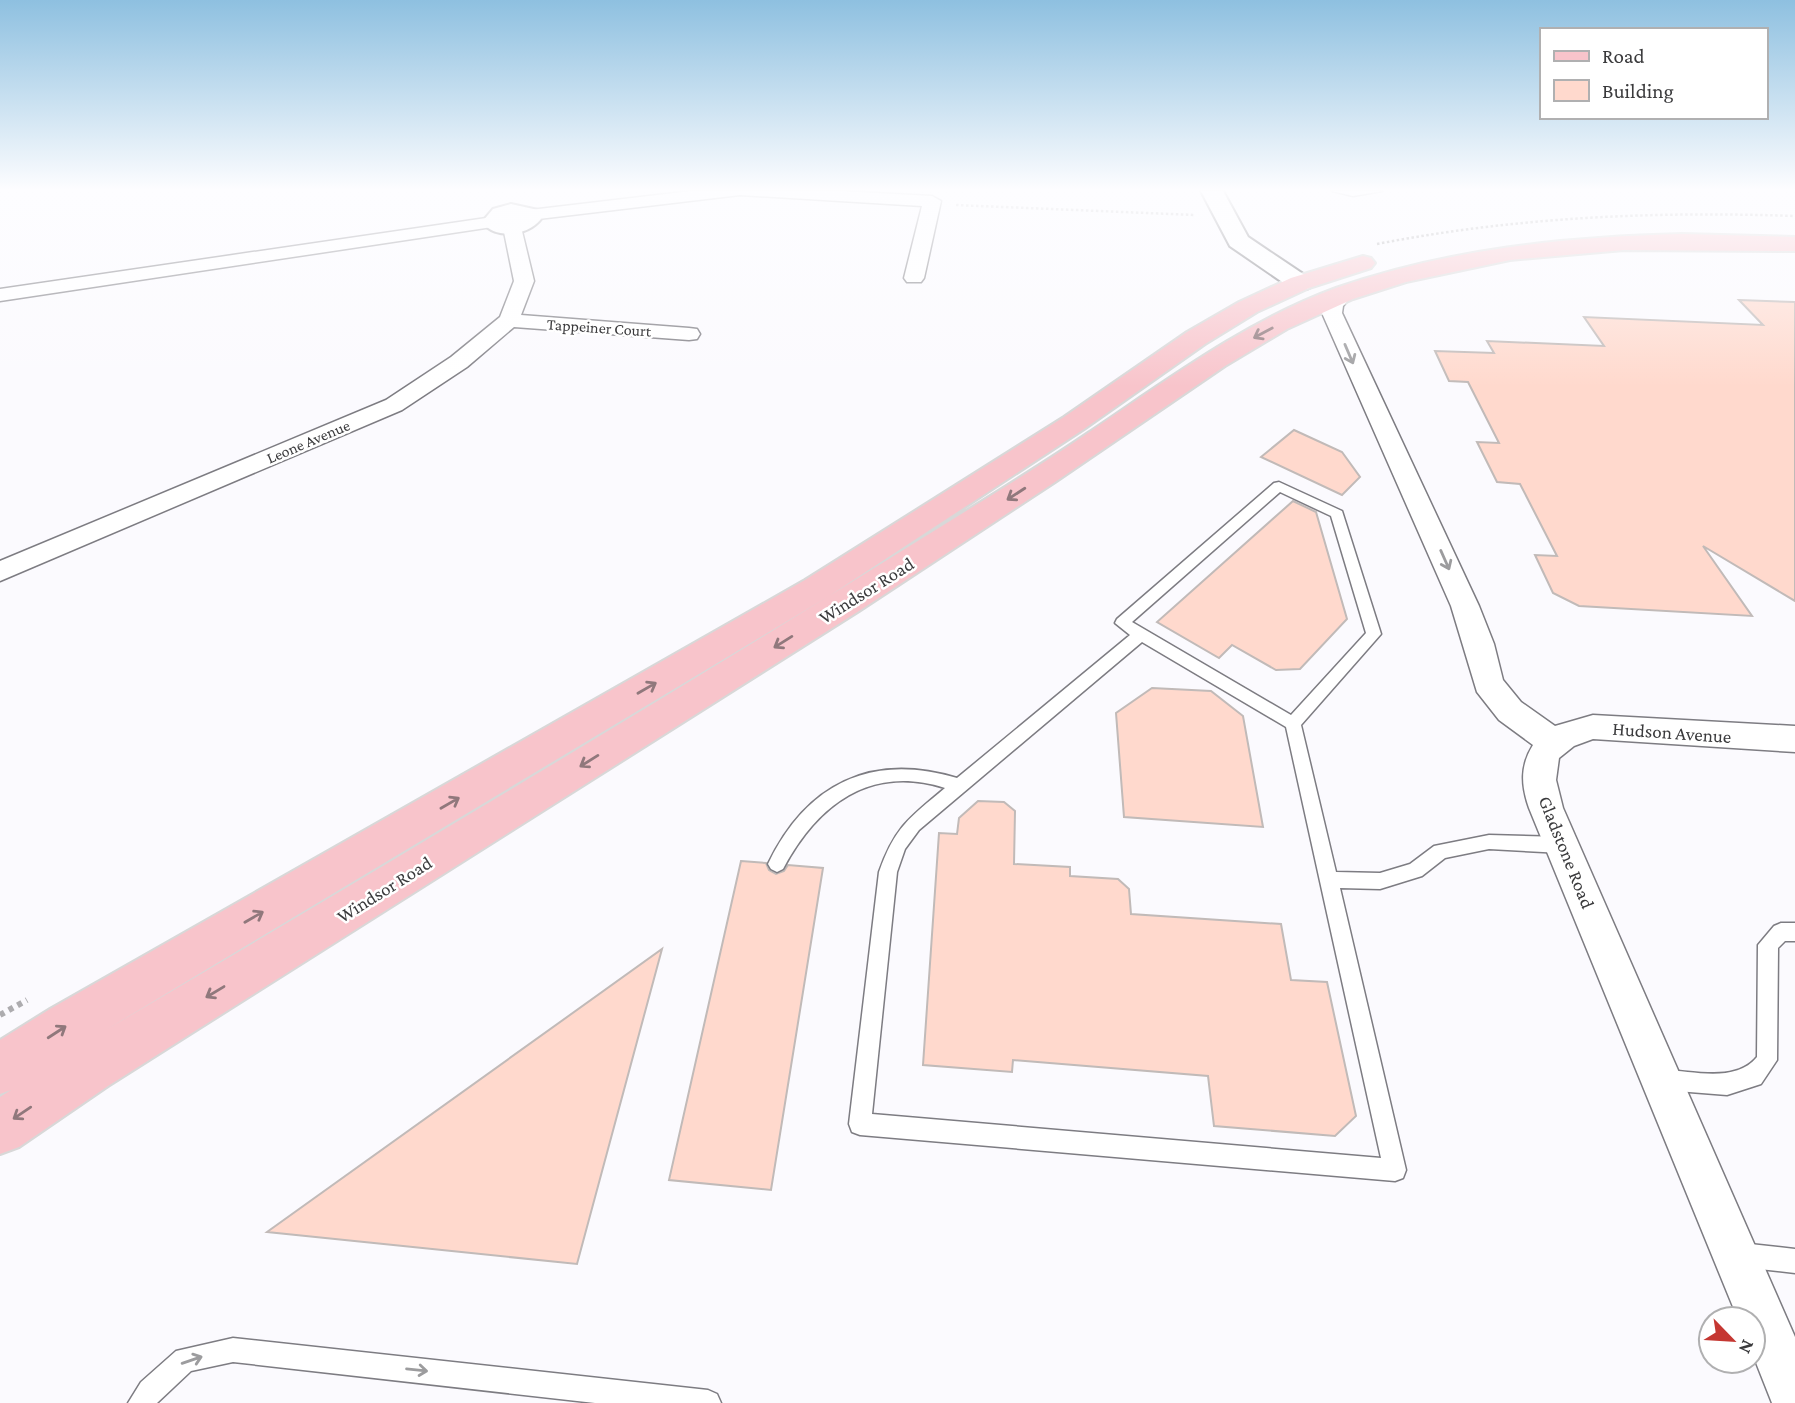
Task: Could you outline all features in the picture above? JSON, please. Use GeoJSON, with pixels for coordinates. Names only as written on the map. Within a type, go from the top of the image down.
{"type":"FeatureCollection","features":[{"type":"Feature","properties":{"kind":"main road"},"geometry":{"type":"LineString","coordinates":[[1258,256],[1300,283],[1322,286],[1417,272]]}},
{"type":"Feature","properties":{"kind":"main road","name":"Windsor Road"},"geometry":{"type":"LineString","coordinates":[[0,1069],[67,1026],[817,588],[1074,423],[1196,338],[1248,307],[1300,283],[1397,256]]}},
{"type":"Feature","properties":{"kind":"main road","name":"Windsor Road"},"geometry":{"type":"LineString","coordinates":[[0,1128],[90,1068],[839,607],[1073,457],[1221,357],[1291,318],[1343,294],[1417,272],[1504,256]]}},
{"type":"Feature","properties":{"kind":"street"},"geometry":{"type":"LineString","coordinates":[[0,295],[240,256]]}},
{"type":"Feature","properties":{"kind":"street","name":"Leone Avenue"},"geometry":{"type":"LineString","coordinates":[[0,572],[394,405],[458,362],[509,320],[524,281],[519,256]]}},
{"type":"Feature","properties":{"kind":"street"},"geometry":{"type":"LineString","coordinates":[[914,278],[919,256]]}},
{"type":"Feature","properties":{"kind":"street"},"geometry":{"type":"LineString","coordinates":[[1343,294],[1333,305],[1332,313],[1465,606],[1479,644],[1488,684],[1510,711],[1552,742]]}},
{"type":"Feature","properties":{"kind":"street","name":"Tappeiner Court"},"geometry":{"type":"LineString","coordinates":[[509,320],[689,334]]}},
{"type":"Feature","properties":{"kind":"street","name":"Hudson Avenue"},"geometry":{"type":"LineString","coordinates":[[1552,742],[1569,731],[1593,727],[1795,739]]}},
{"type":"Feature","properties":{"kind":"street","name":"Gladstone Road"},"geometry":{"type":"LineString","coordinates":[[1552,742],[1543,758],[1539,779],[1545,804],[1664,1080],[1795,1397]]}},
{"type":"Feature","properties":{"kind":"lane"},"geometry":{"type":"LineString","coordinates":[[1141,634],[913,825],[898,846],[888,872],[860,1124],[1395,1171],[1293,724],[1141,634],[1122,623],[1279,486],[1337,514],[1374,634],[1293,724]]}},
{"type":"Feature","properties":{"kind":"lane"},"geometry":{"type":"LineString","coordinates":[[777,864],[787,841],[808,814],[835,794],[862,782],[893,774],[921,774],[959,786]]}},
{"type":"Feature","properties":{"kind":"lane"},"geometry":{"type":"LineString","coordinates":[[1329,880],[1380,881],[1416,870],[1440,851],[1489,842],[1562,845]]}},
{"type":"Feature","properties":{"kind":"lane"},"geometry":{"type":"LineString","coordinates":[[1664,1080],[1727,1084],[1754,1077],[1767,1060],[1768,945],[1781,932],[1795,932]]}},
{"type":"Feature","properties":{"kind":"lane"},"geometry":{"type":"LineString","coordinates":[[1735,1255],[1795,1261]]}},
{"type":"Feature","properties":{"kind":"lane"},"geometry":{"type":"LineString","coordinates":[[141,1403],[150,1391],[185,1360],[233,1350],[709,1403]]}},
{"type":"Feature","properties":{"kind":"path"},"geometry":{"type":"LineString","coordinates":[[0,1015],[33,996]]}},
{"type":"Feature","properties":{"kind":"building"},"geometry":{"type":"Polygon","coordinates":[[[1739,300],[1795,302],[1795,601],[1703,546],[1752,616],[1579,606],[1553,593],[1535,555],[1557,556],[1520,484],[1497,482],[1477,442],[1499,443],[1468,382],[1449,381],[1435,351],[1494,353],[1487,341],[1604,346],[1584,317],[1763,325],[1739,300]]]}},
{"type":"Feature","properties":{"kind":"building"},"geometry":{"type":"Polygon","coordinates":[[[1294,430],[1342,452],[1360,477],[1342,495],[1261,457],[1294,430]]]}},
{"type":"Feature","properties":{"kind":"building"},"geometry":{"type":"Polygon","coordinates":[[[1293,501],[1316,512],[1347,619],[1300,669],[1276,670],[1232,645],[1219,658],[1157,622],[1293,501]]]}},
{"type":"Feature","properties":{"kind":"building"},"geometry":{"type":"Polygon","coordinates":[[[1152,688],[1211,691],[1243,716],[1263,827],[1124,817],[1116,713],[1152,688]]]}},
{"type":"Feature","properties":{"kind":"building"},"geometry":{"type":"Polygon","coordinates":[[[978,801],[1004,802],[1015,811],[1014,864],[1070,867],[1070,876],[1118,879],[1129,889],[1131,914],[1281,924],[1291,980],[1327,982],[1356,1116],[1335,1136],[1214,1126],[1208,1076],[1013,1060],[1012,1072],[923,1065],[939,833],[957,834],[959,818],[978,801]]]}},
{"type":"Feature","properties":{"kind":"building"},"geometry":{"type":"Polygon","coordinates":[[[741,861],[766,863],[769,870],[776,874],[784,871],[788,865],[823,868],[771,1190],[669,1180],[741,861]]]}},
{"type":"Feature","properties":{"kind":"building"},"geometry":{"type":"Polygon","coordinates":[[[662,949],[577,1264],[267,1232],[662,949]]]}}]}
